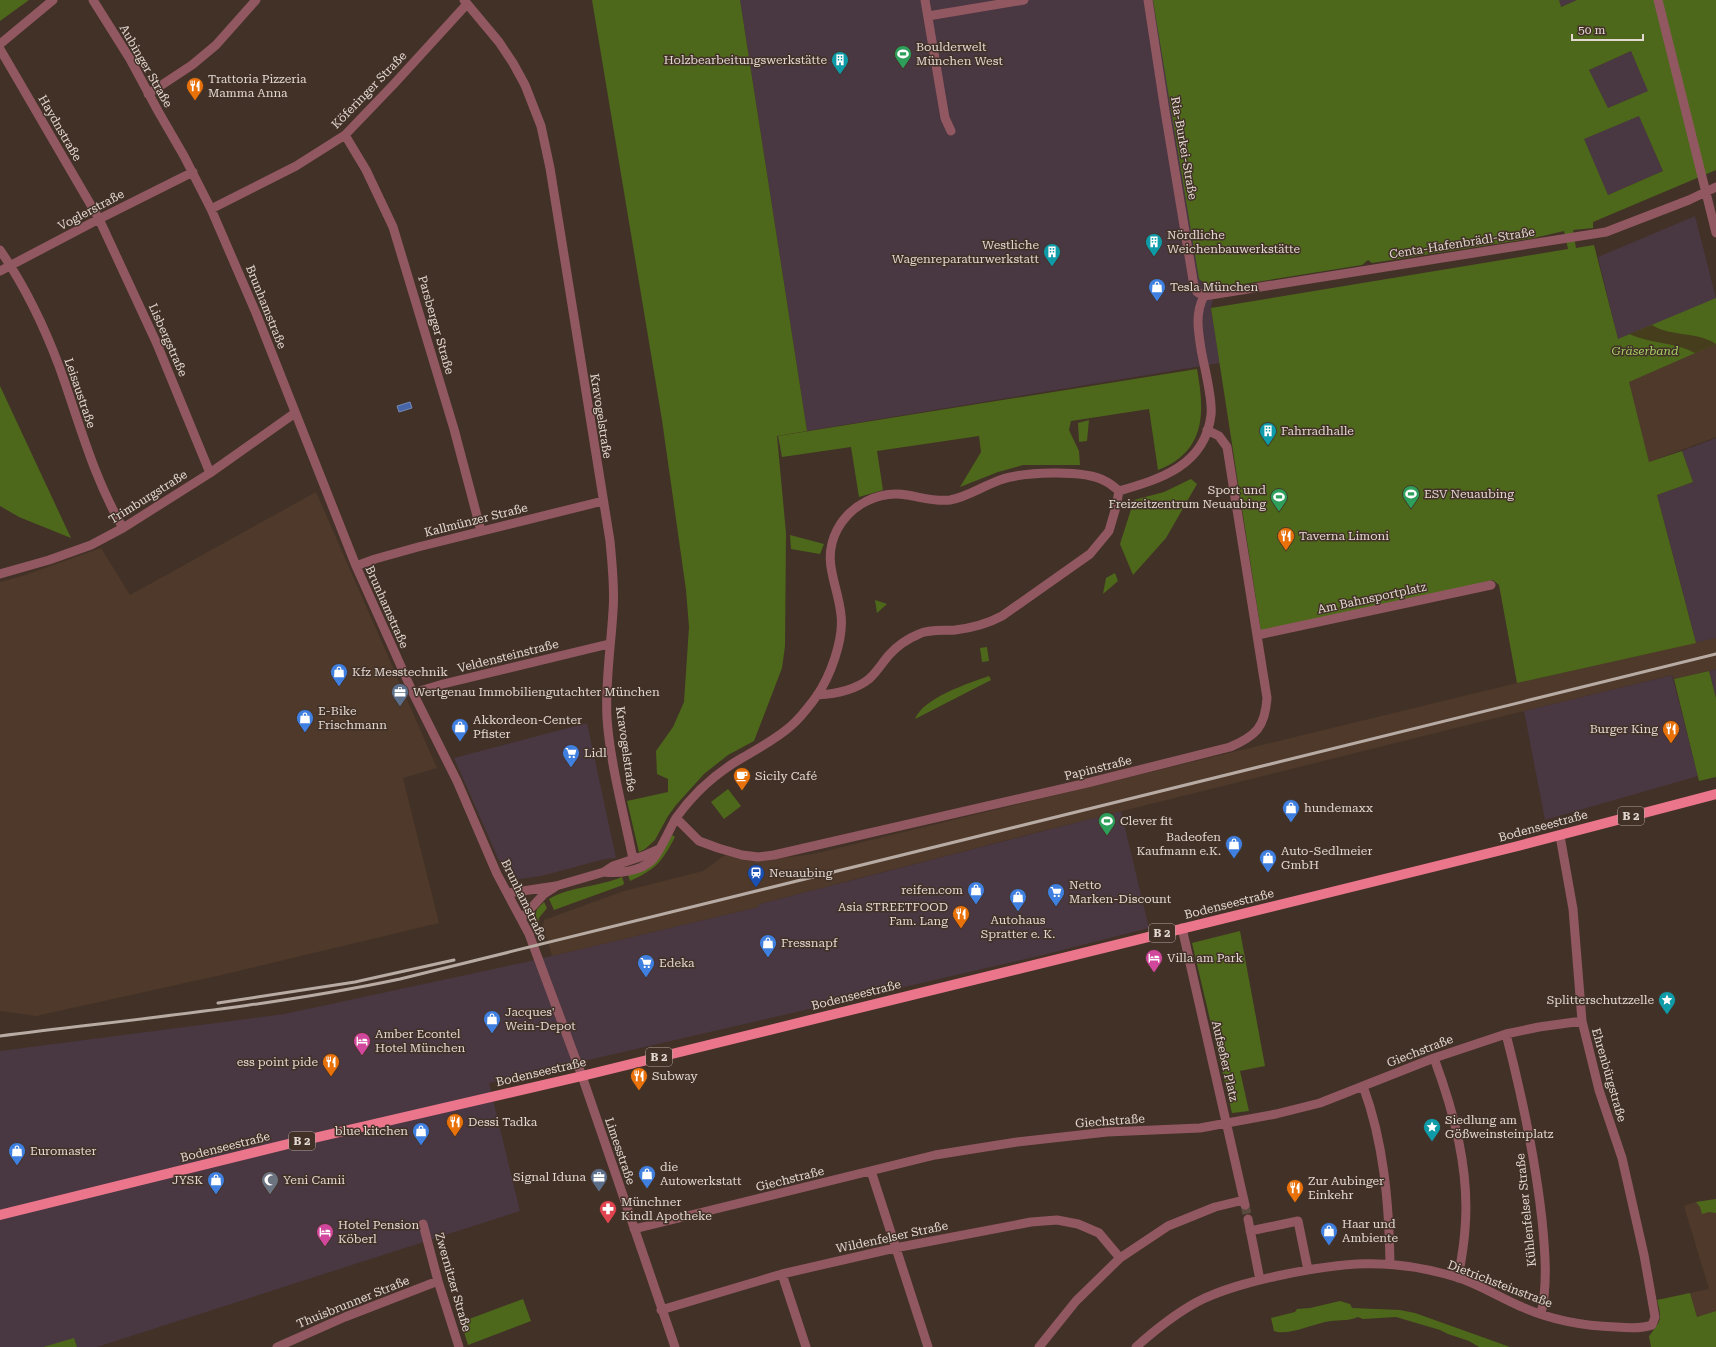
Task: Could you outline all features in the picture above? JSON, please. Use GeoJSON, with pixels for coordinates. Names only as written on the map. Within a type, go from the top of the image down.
{"type":"FeatureCollection","features":[{"type":"Feature","properties":{"kind":"main road","name":"Bodenseestraße"},"geometry":{"type":"LineString","coordinates":[[0,1215],[288,1144],[582,1076],[1560,836],[1716,794]]}},
{"type":"Feature","properties":{"kind":"street"},"geometry":{"type":"LineString","coordinates":[[0,44],[53,0]]}},
{"type":"Feature","properties":{"kind":"street","name":"Aubinger Straße"},"geometry":{"type":"LineString","coordinates":[[93,0],[130,59],[148,94],[178,145]]}},
{"type":"Feature","properties":{"kind":"street"},"geometry":{"type":"LineString","coordinates":[[148,94],[192,64],[216,45],[256,0]]}},
{"type":"Feature","properties":{"kind":"street"},"geometry":{"type":"LineString","coordinates":[[925,0],[945,118],[950,131]]}},
{"type":"Feature","properties":{"kind":"street"},"geometry":{"type":"LineString","coordinates":[[928,16],[1024,0]]}},
{"type":"Feature","properties":{"kind":"street","name":"Ria-Burkei-Straße"},"geometry":{"type":"LineString","coordinates":[[1148,0],[1194,286],[1197,292],[1204,296]]}},
{"type":"Feature","properties":{"kind":"street"},"geometry":{"type":"LineString","coordinates":[[1658,0],[1716,233]]}},
{"type":"Feature","properties":{"kind":"street","name":"Köferinger Straße"},"geometry":{"type":"LineString","coordinates":[[211,209],[296,166],[346,134],[393,85],[466,2]]}},
{"type":"Feature","properties":{"kind":"street","name":"Kravogelstraße"},"geometry":{"type":"LineString","coordinates":[[466,2],[499,42],[525,85],[541,126],[550,168],[610,541],[614,588],[614,611],[609,644],[607,717],[613,757],[634,859]]}},
{"type":"Feature","properties":{"kind":"street","name":"Haydnstraße"},"geometry":{"type":"LineString","coordinates":[[0,49],[99,219]]}},
{"type":"Feature","properties":{"kind":"street","name":"Parsberger Straße"},"geometry":{"type":"LineString","coordinates":[[346,134],[366,170],[393,227],[454,429],[481,531]]}},
{"type":"Feature","properties":{"kind":"street","name":"Brunhamstraße"},"geometry":{"type":"LineString","coordinates":[[178,145],[211,209],[256,313],[356,566],[413,693],[453,774],[497,874],[509,893],[529,934],[582,1076]]}},
{"type":"Feature","properties":{"kind":"street","name":"Voglerstraße"},"geometry":{"type":"LineString","coordinates":[[0,271],[193,172]]}},
{"type":"Feature","properties":{"kind":"street","name":"Centa-Hafenbrädl-Straße"},"geometry":{"type":"LineString","coordinates":[[1204,296],[1606,232],[1624,226],[1716,187]]}},
{"type":"Feature","properties":{"kind":"street","name":"Lisbergstraße"},"geometry":{"type":"LineString","coordinates":[[99,219],[157,344],[210,473]]}},
{"type":"Feature","properties":{"kind":"street","name":"Leisaustraße"},"geometry":{"type":"LineString","coordinates":[[0,250],[11,266],[39,320],[59,366],[87,452],[122,528]]}},
{"type":"Feature","properties":{"kind":"street"},"geometry":{"type":"LineString","coordinates":[[1119,491],[1150,482],[1176,470],[1198,449],[1208,430],[1211,414],[1197,323],[1200,306],[1204,296]]}},
{"type":"Feature","properties":{"kind":"street","name":"Trimburgstraße"},"geometry":{"type":"LineString","coordinates":[[0,574],[49,560],[91,544],[122,528],[210,473],[295,413]]}},
{"type":"Feature","properties":{"kind":"street","name":"Papinstraße"},"geometry":{"type":"LineString","coordinates":[[676,818],[699,841],[742,855],[758,857],[774,855],[1087,783],[1230,747],[1246,740],[1256,732],[1262,722],[1266,710],[1267,698],[1227,447],[1219,436],[1208,430]]}},
{"type":"Feature","properties":{"kind":"street"},"geometry":{"type":"LineString","coordinates":[[604,872],[615,874],[645,865],[652,860],[688,800],[724,770],[760,748],[792,725],[817,695],[833,662],[840,636],[842,616],[830,571],[830,548],[837,530],[851,512],[860,505],[884,494],[905,494],[930,499],[949,500],[1002,479],[1023,474],[1089,475],[1105,480],[1119,491]]}},
{"type":"Feature","properties":{"kind":"street"},"geometry":{"type":"LineString","coordinates":[[817,695],[831,695],[844,692],[857,686],[869,678],[889,655],[907,640],[920,633],[934,630],[972,628],[986,624],[1002,616],[1090,554],[1109,531],[1119,491]]}},
{"type":"Feature","properties":{"kind":"street","name":"Kallmünzer Straße"},"geometry":{"type":"LineString","coordinates":[[356,566],[375,558],[603,501]]}},
{"type":"Feature","properties":{"kind":"street","name":"Am Bahnsportplatz"},"geometry":{"type":"LineString","coordinates":[[1258,635],[1491,585]]}},
{"type":"Feature","properties":{"kind":"street","name":"Veldensteinstraße"},"geometry":{"type":"LineString","coordinates":[[413,693],[443,684],[609,644]]}},
{"type":"Feature","properties":{"kind":"street","name":"Ehrenbürgstraße"},"geometry":{"type":"LineString","coordinates":[[1560,836],[1573,908],[1582,1021],[1599,1090],[1622,1158],[1644,1255],[1654,1317]]}},
{"type":"Feature","properties":{"kind":"street"},"geometry":{"type":"LineString","coordinates":[[509,893],[556,886],[604,872],[613,866],[648,855],[659,849]]}},
{"type":"Feature","properties":{"kind":"street"},"geometry":{"type":"LineString","coordinates":[[521,918],[544,894],[556,886]]}},
{"type":"Feature","properties":{"kind":"street","name":"Aufseßer Platz"},"geometry":{"type":"LineString","coordinates":[[1039,1347],[1076,1301],[1120,1258],[1168,1226],[1215,1207],[1245,1203],[1182,928]]}},
{"type":"Feature","properties":{"kind":"street","name":"Giechstraße"},"geometry":{"type":"LineString","coordinates":[[634,1229],[934,1155],[1017,1142],[1107,1132],[1200,1128],[1276,1114],[1320,1103],[1434,1058],[1506,1034],[1582,1021]]}},
{"type":"Feature","properties":{"kind":"street","name":"Kühlenfelser Straße"},"geometry":{"type":"LineString","coordinates":[[1506,1034],[1528,1130],[1539,1194],[1544,1245],[1544,1290],[1542,1314]]}},
{"type":"Feature","properties":{"kind":"street"},"geometry":{"type":"LineString","coordinates":[[1434,1058],[1455,1126],[1462,1158],[1466,1188],[1465,1229],[1458,1278]]}},
{"type":"Feature","properties":{"kind":"street","name":"Limesstraße"},"geometry":{"type":"LineString","coordinates":[[582,1076],[674,1347]]}},
{"type":"Feature","properties":{"kind":"street"},"geometry":{"type":"LineString","coordinates":[[1363,1086],[1373,1113],[1384,1169],[1390,1264]]}},
{"type":"Feature","properties":{"kind":"street"},"geometry":{"type":"LineString","coordinates":[[871,1171],[928,1347]]}},
{"type":"Feature","properties":{"kind":"street"},"geometry":{"type":"LineString","coordinates":[[1248,1219],[1260,1280]]}},
{"type":"Feature","properties":{"kind":"street","name":"Wildenfelser Straße"},"geometry":{"type":"LineString","coordinates":[[661,1310],[782,1274],[895,1248],[1031,1222],[1057,1220],[1078,1224],[1099,1233],[1120,1258]]}},
{"type":"Feature","properties":{"kind":"street"},"geometry":{"type":"LineString","coordinates":[[1250,1230],[1298,1221],[1308,1270]]}},
{"type":"Feature","properties":{"kind":"street","name":"Zwernitzer Straße"},"geometry":{"type":"LineString","coordinates":[[423,1224],[438,1281],[459,1347]]}},
{"type":"Feature","properties":{"kind":"street","name":"Dietrichsteinstraße"},"geometry":{"type":"LineString","coordinates":[[1136,1347],[1158,1327],[1197,1302],[1229,1289],[1260,1280],[1308,1270],[1354,1263],[1390,1264],[1421,1268],[1458,1278],[1524,1308],[1570,1322],[1622,1328],[1650,1326],[1653,1323],[1654,1317]]}},
{"type":"Feature","properties":{"kind":"street"},"geometry":{"type":"LineString","coordinates":[[782,1274],[806,1347]]}},
{"type":"Feature","properties":{"kind":"street","name":"Thuisbrunner Straße"},"geometry":{"type":"LineString","coordinates":[[277,1347],[345,1317],[438,1281]]}},
{"type":"Feature","properties":{"kind":"shaded area"},"geometry":{"type":"Polygon","coordinates":[[[740,0],[1170,0],[1217,284],[1211,308],[1220,363],[807,431],[740,0]]]}},
{"type":"Feature","properties":{"kind":"shaded area"},"geometry":{"type":"Polygon","coordinates":[[[1559,0],[1577,0],[1560,7],[1559,0]]]}},
{"type":"Feature","properties":{"kind":"shaded area"},"geometry":{"type":"Polygon","coordinates":[[[1631,51],[1649,91],[1608,108],[1589,70],[1631,51]]]}},
{"type":"Feature","properties":{"kind":"shaded area"},"geometry":{"type":"Polygon","coordinates":[[[1639,115],[1663,171],[1608,195],[1583,139],[1639,115]]]}},
{"type":"Feature","properties":{"kind":"shaded area"},"geometry":{"type":"Polygon","coordinates":[[[1695,216],[1716,298],[1628,382],[1598,257],[1695,216]]]}},
{"type":"Feature","properties":{"kind":"shaded area"},"geometry":{"type":"Polygon","coordinates":[[[1716,344],[1716,437],[1649,462],[1628,382],[1716,344]]]}},
{"type":"Feature","properties":{"kind":"shaded area"},"geometry":{"type":"Polygon","coordinates":[[[1716,438],[1716,638],[1696,643],[1657,495],[1693,482],[1682,451],[1716,438]]]}},
{"type":"Feature","properties":{"kind":"shaded area"},"geometry":{"type":"Polygon","coordinates":[[[316,492],[437,768],[403,778],[439,923],[226,974],[36,1016],[0,1011],[0,582],[25,575],[101,548],[130,595],[316,492]]]}},
{"type":"Feature","properties":{"kind":"shaded area"},"geometry":{"type":"Polygon","coordinates":[[[1716,638],[1716,669],[1674,679],[1672,675],[1524,711],[1042,831],[759,904],[758,907],[552,956],[543,926],[544,920],[624,891],[703,871],[725,855],[758,861],[813,854],[1517,683],[1716,638]]]}},
{"type":"Feature","properties":{"kind":"shaded area"},"geometry":{"type":"Polygon","coordinates":[[[1716,669],[1716,698],[1709,671],[1716,669]]]}},
{"type":"Feature","properties":{"kind":"shaded area"},"geometry":{"type":"Polygon","coordinates":[[[1672,675],[1698,776],[1545,820],[1524,711],[1672,675]]]}},
{"type":"Feature","properties":{"kind":"shaded area"},"geometry":{"type":"Polygon","coordinates":[[[587,723],[616,858],[605,859],[541,876],[513,880],[504,872],[454,758],[587,723]]]}},
{"type":"Feature","properties":{"kind":"shaded area"},"geometry":{"type":"Polygon","coordinates":[[[1121,811],[1149,928],[1043,955],[489,1083],[520,1211],[97,1347],[77,1347],[74,1339],[43,1347],[0,1347],[0,1051],[284,1014],[526,962],[758,907],[759,904],[1121,811]]]}},
{"type":"Feature","properties":{"kind":"shaded area"},"geometry":{"type":"Polygon","coordinates":[[[1716,1199],[1716,1311],[1697,1317],[1690,1293],[1709,1289],[1684,1206],[1696,1202],[1716,1199]]]}},
{"type":"Feature","properties":{"kind":"green space"},"geometry":{"type":"Polygon","coordinates":[[[0,0],[29,0],[0,21],[0,0]]]}},
{"type":"Feature","properties":{"kind":"green space"},"geometry":{"type":"Polygon","coordinates":[[[592,0],[740,0],[807,431],[777,436],[786,533],[785,646],[782,668],[754,741],[728,755],[704,774],[676,805],[668,816],[655,840],[639,852],[627,801],[668,792],[668,779],[657,774],[656,751],[673,727],[684,702],[689,627],[686,590],[662,420],[592,0]]]}},
{"type":"Feature","properties":{"kind":"green space","name":"Gräserband"},"geometry":{"type":"Polygon","coordinates":[[[1153,0],[1559,0],[1561,7],[1577,0],[1716,0],[1716,170],[1593,222],[1593,228],[1573,230],[1576,248],[1594,245],[1618,339],[1716,298],[1716,344],[1629,382],[1649,462],[1682,451],[1693,482],[1657,495],[1696,643],[1517,683],[1499,585],[1493,580],[1262,638],[1211,308],[1568,249],[1564,231],[1534,238],[1372,263],[1368,260],[1362,265],[1212,289],[1199,279],[1153,0]],[[1631,51],[1589,70],[1608,108],[1648,91],[1631,51]],[[1639,116],[1584,139],[1608,195],[1663,171],[1639,116]]]}},
{"type":"Feature","properties":{"kind":"green space"},"geometry":{"type":"Polygon","coordinates":[[[1197,369],[1200,385],[1201,415],[1194,441],[1174,462],[1158,470],[1149,409],[1071,421],[1069,430],[1079,451],[1080,465],[1023,465],[998,472],[960,487],[981,452],[979,436],[877,451],[883,490],[859,497],[851,447],[782,457],[778,436],[1197,369]]]}},
{"type":"Feature","properties":{"kind":"green space"},"geometry":{"type":"Polygon","coordinates":[[[0,386],[71,538],[19,517],[0,506],[0,386]]]}},
{"type":"Feature","properties":{"kind":"green space"},"geometry":{"type":"Polygon","coordinates":[[[1089,420],[1087,441],[1079,442],[1078,423],[1089,420]]]}},
{"type":"Feature","properties":{"kind":"green space"},"geometry":{"type":"Polygon","coordinates":[[[1191,479],[1197,484],[1166,538],[1133,575],[1120,544],[1134,500],[1164,492],[1191,479]]]}},
{"type":"Feature","properties":{"kind":"green space"},"geometry":{"type":"Polygon","coordinates":[[[790,535],[824,544],[820,554],[791,549],[790,535]]]}},
{"type":"Feature","properties":{"kind":"green space"},"geometry":{"type":"Polygon","coordinates":[[[1115,573],[1118,581],[1103,594],[1106,578],[1115,573]]]}},
{"type":"Feature","properties":{"kind":"green space"},"geometry":{"type":"Polygon","coordinates":[[[875,600],[887,604],[877,613],[875,600]]]}},
{"type":"Feature","properties":{"kind":"green space"},"geometry":{"type":"Polygon","coordinates":[[[987,647],[989,661],[982,662],[980,648],[987,647]]]}},
{"type":"Feature","properties":{"kind":"green space"},"geometry":{"type":"Polygon","coordinates":[[[1709,671],[1716,698],[1716,777],[1699,781],[1674,679],[1709,671]]]}},
{"type":"Feature","properties":{"kind":"green space"},"geometry":{"type":"Polygon","coordinates":[[[989,676],[991,680],[915,719],[927,704],[937,698],[959,687],[989,676]]]}},
{"type":"Feature","properties":{"kind":"green space"},"geometry":{"type":"Polygon","coordinates":[[[728,789],[741,806],[724,819],[711,802],[728,789]]]}},
{"type":"Feature","properties":{"kind":"green space"},"geometry":{"type":"Polygon","coordinates":[[[672,835],[675,837],[662,859],[646,873],[630,881],[628,875],[651,865],[659,857],[672,835]]]}},
{"type":"Feature","properties":{"kind":"green space"},"geometry":{"type":"Polygon","coordinates":[[[622,877],[624,883],[623,885],[554,910],[549,899],[566,891],[604,883],[622,877]]]}},
{"type":"Feature","properties":{"kind":"green space"},"geometry":{"type":"Polygon","coordinates":[[[544,902],[547,908],[539,918],[538,923],[533,924],[537,909],[544,902]]]}},
{"type":"Feature","properties":{"kind":"green space"},"geometry":{"type":"Polygon","coordinates":[[[1240,931],[1265,1066],[1240,1071],[1249,1111],[1232,1113],[1192,943],[1240,931]]]}},
{"type":"Feature","properties":{"kind":"green space"},"geometry":{"type":"Polygon","coordinates":[[[1716,1199],[1716,1213],[1709,1212],[1702,1214],[1700,1207],[1696,1202],[1716,1199]]]}},
{"type":"Feature","properties":{"kind":"green space"},"geometry":{"type":"Polygon","coordinates":[[[1690,1293],[1697,1317],[1716,1311],[1716,1347],[1651,1347],[1649,1336],[1660,1319],[1657,1300],[1690,1293]]]}},
{"type":"Feature","properties":{"kind":"green space"},"geometry":{"type":"Polygon","coordinates":[[[523,1299],[531,1321],[468,1345],[461,1322],[523,1299]]]}},
{"type":"Feature","properties":{"kind":"green space"},"geometry":{"type":"Polygon","coordinates":[[[1340,1301],[1350,1304],[1352,1308],[1400,1310],[1415,1313],[1510,1347],[1479,1347],[1469,1341],[1440,1330],[1396,1317],[1363,1319],[1358,1317],[1325,1322],[1292,1331],[1274,1331],[1271,1318],[1295,1312],[1297,1309],[1310,1308],[1340,1301]]]}},
{"type":"Feature","properties":{"kind":"green space"},"geometry":{"type":"Polygon","coordinates":[[[74,1338],[77,1347],[43,1347],[74,1338]]]}},
{"type":"Feature","properties":{"kind":"sand"},"geometry":{"type":"Polygon","coordinates":[[[1652,325],[1667,331],[1701,337],[1716,344],[1695,353],[1687,349],[1646,340],[1629,334],[1652,325]]]}},
{"type":"Feature","properties":{"kind":"water"},"geometry":{"type":"Polygon","coordinates":[[[410,402],[412,408],[399,412],[397,406],[410,402]]]}},
{"type":"Feature","properties":{"kind":"tunnel"},"geometry":{"type":"LineString","coordinates":[[1245,1205],[1248,1219]]}},
{"type":"Feature","properties":{"kind":"railway"},"geometry":{"type":"LineString","coordinates":[[0,1036],[251,1005],[350,989],[400,979],[1716,654]]}},
{"type":"Feature","properties":{"kind":"railway"},"geometry":{"type":"LineString","coordinates":[[218,1003],[355,982],[454,960]]}},
{"type":"Feature","properties":{"kind":"place","name":"Boulderwelt München West"},"geometry":{"type":"Point","coordinates":[903,69]}},
{"type":"Feature","properties":{"kind":"place","name":"Holzbearbeitungswerkstätte"},"geometry":{"type":"Point","coordinates":[840,75]}},
{"type":"Feature","properties":{"kind":"place","name":"Trattoria Pizzeria Mamma Anna"},"geometry":{"type":"Point","coordinates":[195,101]}},
{"type":"Feature","properties":{"kind":"place","name":"Nördliche Weichenbauwerkstätte"},"geometry":{"type":"Point","coordinates":[1154,257]}},
{"type":"Feature","properties":{"kind":"place","name":"Westliche Wagenreparaturwerkstatt"},"geometry":{"type":"Point","coordinates":[1052,267]}},
{"type":"Feature","properties":{"kind":"place","name":"Tesla München"},"geometry":{"type":"Point","coordinates":[1157,302]}},
{"type":"Feature","properties":{"kind":"place","name":"Fahrradhalle"},"geometry":{"type":"Point","coordinates":[1268,446]}},
{"type":"Feature","properties":{"kind":"place","name":"ESV Neuaubing"},"geometry":{"type":"Point","coordinates":[1411,509]}},
{"type":"Feature","properties":{"kind":"place","name":"Sport und Freizeitzentrum Neuaubing"},"geometry":{"type":"Point","coordinates":[1279,512]}},
{"type":"Feature","properties":{"kind":"place","name":"Taverna Limoni"},"geometry":{"type":"Point","coordinates":[1286,551]}},
{"type":"Feature","properties":{"kind":"place","name":"Kfz Messtechnik"},"geometry":{"type":"Point","coordinates":[339,687]}},
{"type":"Feature","properties":{"kind":"place","name":"Wertgenau Immobiliengutachter München"},"geometry":{"type":"Point","coordinates":[400,707]}},
{"type":"Feature","properties":{"kind":"place","name":"E-Bike Frischmann"},"geometry":{"type":"Point","coordinates":[305,733]}},
{"type":"Feature","properties":{"kind":"place","name":"Akkordeon-Center Pfister"},"geometry":{"type":"Point","coordinates":[460,742]}},
{"type":"Feature","properties":{"kind":"place","name":"Burger King"},"geometry":{"type":"Point","coordinates":[1671,744]}},
{"type":"Feature","properties":{"kind":"place","name":"Lidl"},"geometry":{"type":"Point","coordinates":[571,768]}},
{"type":"Feature","properties":{"kind":"place","name":"Sicily Café"},"geometry":{"type":"Point","coordinates":[742,791]}},
{"type":"Feature","properties":{"kind":"place","name":"hundemaxx"},"geometry":{"type":"Point","coordinates":[1291,823]}},
{"type":"Feature","properties":{"kind":"place","name":"Clever fit"},"geometry":{"type":"Point","coordinates":[1107,836]}},
{"type":"Feature","properties":{"kind":"place","name":"Badeofen Kaufmann e.K."},"geometry":{"type":"Point","coordinates":[1234,859]}},
{"type":"Feature","properties":{"kind":"place","name":"Auto-Sedlmeier GmbH"},"geometry":{"type":"Point","coordinates":[1268,873]}},
{"type":"Feature","properties":{"kind":"place","name":"Neuaubing"},"geometry":{"type":"Point","coordinates":[756,888]}},
{"type":"Feature","properties":{"kind":"place","name":"reifen.com"},"geometry":{"type":"Point","coordinates":[976,905]}},
{"type":"Feature","properties":{"kind":"place","name":"Netto Marken-Discount"},"geometry":{"type":"Point","coordinates":[1056,907]}},
{"type":"Feature","properties":{"kind":"place","name":"Autohaus Spratter e. K."},"geometry":{"type":"Point","coordinates":[1018,912]}},
{"type":"Feature","properties":{"kind":"place","name":"Asia STREETFOOD Fam. Lang"},"geometry":{"type":"Point","coordinates":[961,929]}},
{"type":"Feature","properties":{"kind":"place","name":"Fressnapf"},"geometry":{"type":"Point","coordinates":[768,958]}},
{"type":"Feature","properties":{"kind":"place","name":"Villa am Park"},"geometry":{"type":"Point","coordinates":[1154,973]}},
{"type":"Feature","properties":{"kind":"place","name":"Edeka"},"geometry":{"type":"Point","coordinates":[646,978]}},
{"type":"Feature","properties":{"kind":"place","name":"Splitterschutzzelle"},"geometry":{"type":"Point","coordinates":[1667,1015]}},
{"type":"Feature","properties":{"kind":"place","name":"Jacques' Wein-Depot"},"geometry":{"type":"Point","coordinates":[492,1034]}},
{"type":"Feature","properties":{"kind":"place","name":"Amber Econtel Hotel München"},"geometry":{"type":"Point","coordinates":[362,1056]}},
{"type":"Feature","properties":{"kind":"place","name":"ess point pide"},"geometry":{"type":"Point","coordinates":[331,1077]}},
{"type":"Feature","properties":{"kind":"place","name":"Subway"},"geometry":{"type":"Point","coordinates":[639,1091]}},
{"type":"Feature","properties":{"kind":"place","name":"Dessi Tadka"},"geometry":{"type":"Point","coordinates":[455,1137]}},
{"type":"Feature","properties":{"kind":"place","name":"Siedlung am Gößweinsteinplatz"},"geometry":{"type":"Point","coordinates":[1432,1142]}},
{"type":"Feature","properties":{"kind":"place","name":"blue kitchen"},"geometry":{"type":"Point","coordinates":[421,1146]}},
{"type":"Feature","properties":{"kind":"place","name":"Euromaster"},"geometry":{"type":"Point","coordinates":[17,1166]}},
{"type":"Feature","properties":{"kind":"place","name":"die Autowerkstatt"},"geometry":{"type":"Point","coordinates":[647,1189]}},
{"type":"Feature","properties":{"kind":"place","name":"Signal Iduna"},"geometry":{"type":"Point","coordinates":[599,1192]}},
{"type":"Feature","properties":{"kind":"place","name":"JYSK"},"geometry":{"type":"Point","coordinates":[216,1195]}},
{"type":"Feature","properties":{"kind":"place","name":"Yeni Camii"},"geometry":{"type":"Point","coordinates":[270,1195]}},
{"type":"Feature","properties":{"kind":"place","name":"Zur Aubinger Einkehr"},"geometry":{"type":"Point","coordinates":[1295,1203]}},
{"type":"Feature","properties":{"kind":"place","name":"Münchner Kindl Apotheke"},"geometry":{"type":"Point","coordinates":[608,1224]}},
{"type":"Feature","properties":{"kind":"place","name":"Haar und Ambiente"},"geometry":{"type":"Point","coordinates":[1329,1246]}},
{"type":"Feature","properties":{"kind":"place","name":"Hotel Pension Köberl"},"geometry":{"type":"Point","coordinates":[325,1247]}}]}
